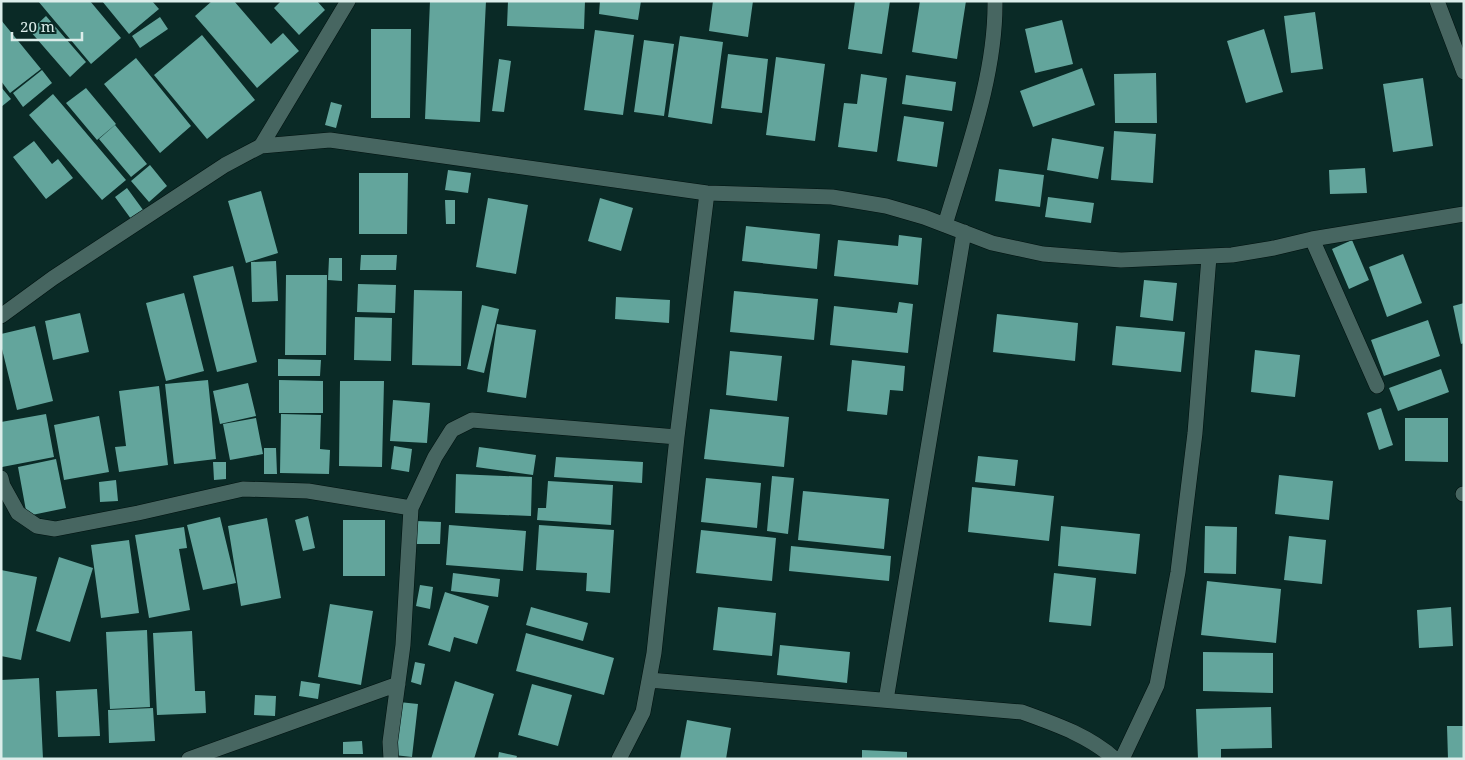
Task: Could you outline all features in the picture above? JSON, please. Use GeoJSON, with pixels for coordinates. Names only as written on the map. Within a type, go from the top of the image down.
{"type":"FeatureCollection","features":[{"type":"Feature","properties":{"kind":"street"},"geometry":{"type":"LineString","coordinates":[[261,146],[348,1]]}},
{"type":"Feature","properties":{"kind":"street"},"geometry":{"type":"LineString","coordinates":[[945,225],[984,96],[995,20],[995,1]]}},
{"type":"Feature","properties":{"kind":"street"},"geometry":{"type":"LineString","coordinates":[[1437,1],[1464,72]]}},
{"type":"Feature","properties":{"kind":"street"},"geometry":{"type":"LineString","coordinates":[[1,316],[53,278],[225,165],[261,146],[330,140],[707,193],[832,197],[886,206],[924,217],[992,243],[1043,254],[1121,260],[1240,254],[1312,239],[1464,214]]}},
{"type":"Feature","properties":{"kind":"street"},"geometry":{"type":"LineString","coordinates":[[619,759],[643,712],[654,653],[677,437],[707,193]]}},
{"type":"Feature","properties":{"kind":"street"},"geometry":{"type":"LineString","coordinates":[[886,700],[964,232]]}},
{"type":"Feature","properties":{"kind":"street"},"geometry":{"type":"LineString","coordinates":[[1312,239],[1376,386]]}},
{"type":"Feature","properties":{"kind":"street"},"geometry":{"type":"LineString","coordinates":[[1122,759],[1157,685],[1178,572],[1195,433],[1209,257]]}},
{"type":"Feature","properties":{"kind":"street"},"geometry":{"type":"LineString","coordinates":[[391,759],[390,742],[403,645],[411,508],[435,458],[452,430],[472,420],[677,437]]}},
{"type":"Feature","properties":{"kind":"street"},"geometry":{"type":"LineString","coordinates":[[1,478],[3,486],[18,513],[37,526],[55,529],[138,513],[243,489],[308,491],[411,508]]}},
{"type":"Feature","properties":{"kind":"street"},"geometry":{"type":"LineString","coordinates":[[649,680],[1022,712],[1066,728],[1102,747],[1115,759]]}},
{"type":"Feature","properties":{"kind":"street"},"geometry":{"type":"LineString","coordinates":[[189,759],[398,684]]}},
{"type":"Feature","properties":{"kind":"building"},"geometry":{"type":"Polygon","coordinates":[[[38,1],[90,1],[121,38],[91,64],[38,1]]]}},
{"type":"Feature","properties":{"kind":"building"},"geometry":{"type":"Polygon","coordinates":[[[102,1],[152,1],[159,9],[129,34],[102,1]]]}},
{"type":"Feature","properties":{"kind":"building"},"geometry":{"type":"Polygon","coordinates":[[[212,1],[234,1],[271,44],[283,33],[299,51],[257,88],[195,16],[212,1]]]}},
{"type":"Feature","properties":{"kind":"building"},"geometry":{"type":"Polygon","coordinates":[[[281,1],[317,1],[325,10],[299,35],[274,8],[281,1]]]}},
{"type":"Feature","properties":{"kind":"building"},"geometry":{"type":"Polygon","coordinates":[[[430,1],[486,1],[480,122],[425,119],[430,1]]]}},
{"type":"Feature","properties":{"kind":"building"},"geometry":{"type":"Polygon","coordinates":[[[508,1],[585,1],[584,29],[507,26],[508,1]]]}},
{"type":"Feature","properties":{"kind":"building"},"geometry":{"type":"Polygon","coordinates":[[[600,1],[641,1],[638,20],[599,14],[600,1]]]}},
{"type":"Feature","properties":{"kind":"building"},"geometry":{"type":"Polygon","coordinates":[[[713,1],[753,1],[748,37],[709,31],[713,1]]]}},
{"type":"Feature","properties":{"kind":"building"},"geometry":{"type":"Polygon","coordinates":[[[855,1],[890,1],[882,54],[848,49],[855,1]]]}},
{"type":"Feature","properties":{"kind":"building"},"geometry":{"type":"Polygon","coordinates":[[[920,1],[966,1],[957,59],[912,52],[920,1]]]}},
{"type":"Feature","properties":{"kind":"building"},"geometry":{"type":"Polygon","coordinates":[[[1315,12],[1323,69],[1291,73],[1284,16],[1315,12]]]}},
{"type":"Feature","properties":{"kind":"building"},"geometry":{"type":"Polygon","coordinates":[[[46,16],[86,62],[70,77],[30,31],[46,16]]]}},
{"type":"Feature","properties":{"kind":"building"},"geometry":{"type":"Polygon","coordinates":[[[160,17],[168,29],[140,48],[132,36],[160,17]]]}},
{"type":"Feature","properties":{"kind":"building"},"geometry":{"type":"Polygon","coordinates":[[[1,20],[41,69],[10,93],[1,81],[1,20]]]}},
{"type":"Feature","properties":{"kind":"building"},"geometry":{"type":"Polygon","coordinates":[[[1062,20],[1073,64],[1035,73],[1025,29],[1062,20]]]}},
{"type":"Feature","properties":{"kind":"building"},"geometry":{"type":"Polygon","coordinates":[[[371,29],[411,29],[410,118],[371,118],[371,29]]]}},
{"type":"Feature","properties":{"kind":"building"},"geometry":{"type":"Polygon","coordinates":[[[1264,29],[1283,92],[1246,103],[1227,41],[1264,29]]]}},
{"type":"Feature","properties":{"kind":"building"},"geometry":{"type":"Polygon","coordinates":[[[595,30],[634,35],[623,115],[584,110],[595,30]]]}},
{"type":"Feature","properties":{"kind":"building"},"geometry":{"type":"Polygon","coordinates":[[[202,35],[255,100],[207,139],[154,75],[202,35]]]}},
{"type":"Feature","properties":{"kind":"building"},"geometry":{"type":"Polygon","coordinates":[[[680,36],[723,42],[712,124],[668,117],[680,36]]]}},
{"type":"Feature","properties":{"kind":"building"},"geometry":{"type":"Polygon","coordinates":[[[644,40],[674,44],[664,116],[634,112],[644,40]]]}},
{"type":"Feature","properties":{"kind":"building"},"geometry":{"type":"Polygon","coordinates":[[[728,54],[768,59],[762,113],[721,108],[728,54]]]}},
{"type":"Feature","properties":{"kind":"building"},"geometry":{"type":"Polygon","coordinates":[[[776,57],[825,64],[815,141],[766,135],[776,57]]]}},
{"type":"Feature","properties":{"kind":"building"},"geometry":{"type":"Polygon","coordinates":[[[136,58],[191,126],[160,153],[104,84],[136,58]]]}},
{"type":"Feature","properties":{"kind":"building"},"geometry":{"type":"Polygon","coordinates":[[[499,59],[511,61],[504,112],[492,111],[499,59]]]}},
{"type":"Feature","properties":{"kind":"building"},"geometry":{"type":"Polygon","coordinates":[[[1082,68],[1095,105],[1033,127],[1020,91],[1082,68]]]}},
{"type":"Feature","properties":{"kind":"building"},"geometry":{"type":"Polygon","coordinates":[[[42,70],[52,83],[23,107],[13,93],[42,70]]]}},
{"type":"Feature","properties":{"kind":"building"},"geometry":{"type":"Polygon","coordinates":[[[1156,73],[1157,123],[1115,123],[1114,74],[1156,73]]]}},
{"type":"Feature","properties":{"kind":"building"},"geometry":{"type":"Polygon","coordinates":[[[861,74],[887,78],[877,152],[838,147],[844,103],[857,104],[861,74]]]}},
{"type":"Feature","properties":{"kind":"building"},"geometry":{"type":"Polygon","coordinates":[[[906,75],[956,82],[952,111],[902,104],[906,75]]]}},
{"type":"Feature","properties":{"kind":"building"},"geometry":{"type":"Polygon","coordinates":[[[1423,78],[1433,146],[1393,152],[1383,84],[1423,78]]]}},
{"type":"Feature","properties":{"kind":"building"},"geometry":{"type":"Polygon","coordinates":[[[1,87],[11,99],[1,107],[1,87]]]}},
{"type":"Feature","properties":{"kind":"building"},"geometry":{"type":"Polygon","coordinates":[[[86,88],[116,124],[97,140],[66,103],[86,88]]]}},
{"type":"Feature","properties":{"kind":"building"},"geometry":{"type":"Polygon","coordinates":[[[53,94],[126,180],[102,200],[29,115],[53,94]]]}},
{"type":"Feature","properties":{"kind":"building"},"geometry":{"type":"Polygon","coordinates":[[[331,102],[342,105],[336,128],[325,125],[331,102]]]}},
{"type":"Feature","properties":{"kind":"building"},"geometry":{"type":"Polygon","coordinates":[[[904,116],[944,122],[937,167],[897,161],[904,116]]]}},
{"type":"Feature","properties":{"kind":"building"},"geometry":{"type":"Polygon","coordinates":[[[115,125],[147,164],[131,177],[99,139],[115,125]]]}},
{"type":"Feature","properties":{"kind":"building"},"geometry":{"type":"Polygon","coordinates":[[[1114,131],[1156,134],[1153,183],[1111,180],[1114,131]]]}},
{"type":"Feature","properties":{"kind":"building"},"geometry":{"type":"Polygon","coordinates":[[[1052,138],[1104,147],[1098,179],[1047,170],[1052,138]]]}},
{"type":"Feature","properties":{"kind":"building"},"geometry":{"type":"Polygon","coordinates":[[[34,141],[52,164],[58,159],[73,178],[46,199],[13,157],[34,141]]]}},
{"type":"Feature","properties":{"kind":"building"},"geometry":{"type":"Polygon","coordinates":[[[150,165],[167,186],[149,202],[131,181],[150,165]]]}},
{"type":"Feature","properties":{"kind":"building"},"geometry":{"type":"Polygon","coordinates":[[[1365,168],[1367,193],[1330,194],[1329,170],[1365,168]]]}},
{"type":"Feature","properties":{"kind":"building"},"geometry":{"type":"Polygon","coordinates":[[[999,169],[1044,175],[1040,207],[995,201],[999,169]]]}},
{"type":"Feature","properties":{"kind":"building"},"geometry":{"type":"Polygon","coordinates":[[[448,170],[471,173],[468,193],[445,190],[448,170]]]}},
{"type":"Feature","properties":{"kind":"building"},"geometry":{"type":"Polygon","coordinates":[[[359,173],[408,173],[407,234],[359,234],[359,173]]]}},
{"type":"Feature","properties":{"kind":"building"},"geometry":{"type":"Polygon","coordinates":[[[127,188],[146,214],[134,223],[115,197],[127,188]]]}},
{"type":"Feature","properties":{"kind":"building"},"geometry":{"type":"Polygon","coordinates":[[[261,191],[278,253],[246,263],[228,201],[261,191]]]}},
{"type":"Feature","properties":{"kind":"building"},"geometry":{"type":"Polygon","coordinates":[[[1048,197],[1094,203],[1091,223],[1045,217],[1048,197]]]}},
{"type":"Feature","properties":{"kind":"building"},"geometry":{"type":"Polygon","coordinates":[[[488,198],[528,205],[516,274],[476,267],[488,198]]]}},
{"type":"Feature","properties":{"kind":"building"},"geometry":{"type":"Polygon","coordinates":[[[600,198],[633,208],[621,251],[588,241],[600,198]]]}},
{"type":"Feature","properties":{"kind":"building"},"geometry":{"type":"Polygon","coordinates":[[[445,200],[455,200],[455,224],[446,224],[445,200]]]}},
{"type":"Feature","properties":{"kind":"building"},"geometry":{"type":"Polygon","coordinates":[[[746,226],[820,234],[817,269],[742,261],[746,226]]]}},
{"type":"Feature","properties":{"kind":"building"},"geometry":{"type":"Polygon","coordinates":[[[899,235],[922,238],[918,285],[834,276],[838,240],[898,246],[899,235]]]}},
{"type":"Feature","properties":{"kind":"building"},"geometry":{"type":"Polygon","coordinates":[[[1352,240],[1369,280],[1349,289],[1332,249],[1352,240]]]}},
{"type":"Feature","properties":{"kind":"building"},"geometry":{"type":"Polygon","coordinates":[[[1403,254],[1422,303],[1387,317],[1369,267],[1403,254]]]}},
{"type":"Feature","properties":{"kind":"building"},"geometry":{"type":"Polygon","coordinates":[[[361,255],[397,255],[396,270],[360,270],[361,255]]]}},
{"type":"Feature","properties":{"kind":"building"},"geometry":{"type":"Polygon","coordinates":[[[329,258],[342,258],[342,281],[328,280],[329,258]]]}},
{"type":"Feature","properties":{"kind":"building"},"geometry":{"type":"Polygon","coordinates":[[[276,261],[278,301],[252,302],[251,262],[276,261]]]}},
{"type":"Feature","properties":{"kind":"building"},"geometry":{"type":"Polygon","coordinates":[[[233,266],[257,362],[217,372],[193,276],[233,266]]]}},
{"type":"Feature","properties":{"kind":"building"},"geometry":{"type":"Polygon","coordinates":[[[286,275],[327,275],[326,355],[285,355],[286,275]]]}},
{"type":"Feature","properties":{"kind":"building"},"geometry":{"type":"Polygon","coordinates":[[[1144,280],[1177,283],[1173,321],[1140,317],[1144,280]]]}},
{"type":"Feature","properties":{"kind":"building"},"geometry":{"type":"Polygon","coordinates":[[[358,284],[396,285],[395,313],[357,312],[358,284]]]}},
{"type":"Feature","properties":{"kind":"building"},"geometry":{"type":"Polygon","coordinates":[[[414,290],[462,291],[461,366],[412,365],[414,290]]]}},
{"type":"Feature","properties":{"kind":"building"},"geometry":{"type":"Polygon","coordinates":[[[734,291],[818,299],[814,340],[730,332],[734,291]]]}},
{"type":"Feature","properties":{"kind":"building"},"geometry":{"type":"Polygon","coordinates":[[[184,293],[204,371],[166,381],[146,303],[184,293]]]}},
{"type":"Feature","properties":{"kind":"building"},"geometry":{"type":"Polygon","coordinates":[[[616,297],[670,300],[669,323],[615,319],[616,297]]]}},
{"type":"Feature","properties":{"kind":"building"},"geometry":{"type":"Polygon","coordinates":[[[899,302],[913,304],[908,353],[830,345],[834,306],[897,313],[899,302]]]}},
{"type":"Feature","properties":{"kind":"building"},"geometry":{"type":"Polygon","coordinates":[[[1464,303],[1464,343],[1461,344],[1453,306],[1464,303]]]}},
{"type":"Feature","properties":{"kind":"building"},"geometry":{"type":"Polygon","coordinates":[[[482,305],[499,309],[484,373],[467,369],[482,305]]]}},
{"type":"Feature","properties":{"kind":"building"},"geometry":{"type":"Polygon","coordinates":[[[80,313],[89,352],[53,360],[45,321],[80,313]]]}},
{"type":"Feature","properties":{"kind":"building"},"geometry":{"type":"Polygon","coordinates":[[[997,314],[1078,323],[1075,361],[993,352],[997,314]]]}},
{"type":"Feature","properties":{"kind":"building"},"geometry":{"type":"Polygon","coordinates":[[[355,317],[392,318],[391,361],[354,360],[355,317]]]}},
{"type":"Feature","properties":{"kind":"building"},"geometry":{"type":"Polygon","coordinates":[[[1428,320],[1440,356],[1384,376],[1371,340],[1428,320]]]}},
{"type":"Feature","properties":{"kind":"building"},"geometry":{"type":"Polygon","coordinates":[[[497,324],[536,330],[526,398],[487,392],[497,324]]]}},
{"type":"Feature","properties":{"kind":"building"},"geometry":{"type":"Polygon","coordinates":[[[35,326],[53,401],[17,410],[1,345],[1,334],[35,326]]]}},
{"type":"Feature","properties":{"kind":"building"},"geometry":{"type":"Polygon","coordinates":[[[1116,326],[1185,332],[1181,372],[1112,365],[1116,326]]]}},
{"type":"Feature","properties":{"kind":"building"},"geometry":{"type":"Polygon","coordinates":[[[1255,350],[1300,355],[1295,397],[1251,392],[1255,350]]]}},
{"type":"Feature","properties":{"kind":"building"},"geometry":{"type":"Polygon","coordinates":[[[730,351],[782,356],[777,401],[726,395],[730,351]]]}},
{"type":"Feature","properties":{"kind":"building"},"geometry":{"type":"Polygon","coordinates":[[[278,359],[321,360],[320,376],[278,376],[278,359]]]}},
{"type":"Feature","properties":{"kind":"building"},"geometry":{"type":"Polygon","coordinates":[[[852,360],[905,366],[903,391],[890,390],[887,415],[847,411],[852,360]]]}},
{"type":"Feature","properties":{"kind":"building"},"geometry":{"type":"Polygon","coordinates":[[[1441,369],[1449,392],[1398,411],[1389,388],[1441,369]]]}},
{"type":"Feature","properties":{"kind":"building"},"geometry":{"type":"Polygon","coordinates":[[[208,380],[216,459],[174,464],[165,384],[208,380]]]}},
{"type":"Feature","properties":{"kind":"building"},"geometry":{"type":"Polygon","coordinates":[[[279,380],[323,381],[323,413],[279,413],[279,380]]]}},
{"type":"Feature","properties":{"kind":"building"},"geometry":{"type":"Polygon","coordinates":[[[340,381],[384,381],[382,467],[339,466],[340,381]]]}},
{"type":"Feature","properties":{"kind":"building"},"geometry":{"type":"Polygon","coordinates":[[[248,383],[256,416],[220,424],[213,391],[248,383]]]}},
{"type":"Feature","properties":{"kind":"building"},"geometry":{"type":"Polygon","coordinates":[[[159,386],[168,465],[119,472],[115,447],[126,446],[119,391],[159,386]]]}},
{"type":"Feature","properties":{"kind":"building"},"geometry":{"type":"Polygon","coordinates":[[[393,400],[430,403],[427,443],[390,441],[393,400]]]}},
{"type":"Feature","properties":{"kind":"building"},"geometry":{"type":"Polygon","coordinates":[[[1381,408],[1393,445],[1379,450],[1367,413],[1381,408]]]}},
{"type":"Feature","properties":{"kind":"building"},"geometry":{"type":"Polygon","coordinates":[[[710,409],[789,417],[784,467],[704,459],[710,409]]]}},
{"type":"Feature","properties":{"kind":"building"},"geometry":{"type":"Polygon","coordinates":[[[46,414],[54,457],[2,467],[1,422],[46,414]]]}},
{"type":"Feature","properties":{"kind":"building"},"geometry":{"type":"Polygon","coordinates":[[[281,414],[321,415],[320,449],[330,450],[329,474],[280,473],[281,414]]]}},
{"type":"Feature","properties":{"kind":"building"},"geometry":{"type":"Polygon","coordinates":[[[99,416],[109,472],[64,480],[54,425],[99,416]]]}},
{"type":"Feature","properties":{"kind":"building"},"geometry":{"type":"Polygon","coordinates":[[[256,418],[263,454],[230,460],[223,424],[256,418]]]}},
{"type":"Feature","properties":{"kind":"building"},"geometry":{"type":"Polygon","coordinates":[[[1405,418],[1448,418],[1448,462],[1405,461],[1405,418]]]}},
{"type":"Feature","properties":{"kind":"building"},"geometry":{"type":"Polygon","coordinates":[[[394,446],[412,449],[409,472],[391,469],[394,446]]]}},
{"type":"Feature","properties":{"kind":"building"},"geometry":{"type":"Polygon","coordinates":[[[479,447],[536,455],[533,475],[476,467],[479,447]]]}},
{"type":"Feature","properties":{"kind":"building"},"geometry":{"type":"Polygon","coordinates":[[[264,448],[276,448],[277,474],[264,474],[264,448]]]}},
{"type":"Feature","properties":{"kind":"building"},"geometry":{"type":"Polygon","coordinates":[[[978,456],[1018,460],[1015,486],[975,482],[978,456]]]}},
{"type":"Feature","properties":{"kind":"building"},"geometry":{"type":"Polygon","coordinates":[[[556,457],[643,462],[642,483],[554,477],[556,457]]]}},
{"type":"Feature","properties":{"kind":"building"},"geometry":{"type":"Polygon","coordinates":[[[56,459],[66,508],[27,516],[18,467],[56,459]]]}},
{"type":"Feature","properties":{"kind":"building"},"geometry":{"type":"Polygon","coordinates":[[[213,462],[226,462],[226,479],[214,480],[213,462]]]}},
{"type":"Feature","properties":{"kind":"building"},"geometry":{"type":"Polygon","coordinates":[[[456,474],[532,477],[531,516],[455,513],[456,474]]]}},
{"type":"Feature","properties":{"kind":"building"},"geometry":{"type":"Polygon","coordinates":[[[1279,475],[1333,481],[1329,520],[1275,514],[1279,475]]]}},
{"type":"Feature","properties":{"kind":"building"},"geometry":{"type":"Polygon","coordinates":[[[772,476],[794,478],[788,534],[767,531],[772,476]]]}},
{"type":"Feature","properties":{"kind":"building"},"geometry":{"type":"Polygon","coordinates":[[[706,478],[761,483],[757,528],[701,522],[706,478]]]}},
{"type":"Feature","properties":{"kind":"building"},"geometry":{"type":"Polygon","coordinates":[[[116,480],[118,501],[100,502],[99,482],[116,480]]]}},
{"type":"Feature","properties":{"kind":"building"},"geometry":{"type":"Polygon","coordinates":[[[548,481],[613,485],[611,525],[537,520],[538,508],[546,508],[548,481]]]}},
{"type":"Feature","properties":{"kind":"building"},"geometry":{"type":"Polygon","coordinates":[[[972,487],[1054,496],[1049,541],[968,532],[972,487]]]}},
{"type":"Feature","properties":{"kind":"building"},"geometry":{"type":"Polygon","coordinates":[[[803,491],[889,499],[884,549],[798,540],[803,491]]]}},
{"type":"Feature","properties":{"kind":"building"},"geometry":{"type":"Polygon","coordinates":[[[308,516],[315,548],[303,551],[295,520],[308,516]]]}},
{"type":"Feature","properties":{"kind":"building"},"geometry":{"type":"Polygon","coordinates":[[[220,517],[236,583],[203,590],[187,525],[220,517]]]}},
{"type":"Feature","properties":{"kind":"building"},"geometry":{"type":"Polygon","coordinates":[[[267,518],[281,598],[241,606],[228,526],[267,518]]]}},
{"type":"Feature","properties":{"kind":"building"},"geometry":{"type":"Polygon","coordinates":[[[343,520],[385,520],[385,576],[343,576],[343,520]]]}},
{"type":"Feature","properties":{"kind":"building"},"geometry":{"type":"Polygon","coordinates":[[[416,521],[441,522],[440,544],[416,544],[416,521]]]}},
{"type":"Feature","properties":{"kind":"building"},"geometry":{"type":"Polygon","coordinates":[[[449,525],[526,531],[523,571],[446,565],[449,525]]]}},
{"type":"Feature","properties":{"kind":"building"},"geometry":{"type":"Polygon","coordinates":[[[539,525],[614,530],[610,593],[586,591],[587,573],[536,570],[539,525]]]}},
{"type":"Feature","properties":{"kind":"building"},"geometry":{"type":"Polygon","coordinates":[[[1061,526],[1140,534],[1136,574],[1058,566],[1061,526]]]}},
{"type":"Feature","properties":{"kind":"building"},"geometry":{"type":"Polygon","coordinates":[[[1205,526],[1237,527],[1236,574],[1204,573],[1205,526]]]}},
{"type":"Feature","properties":{"kind":"building"},"geometry":{"type":"Polygon","coordinates":[[[184,527],[187,548],[179,549],[190,610],[149,618],[135,535],[184,527]]]}},
{"type":"Feature","properties":{"kind":"building"},"geometry":{"type":"Polygon","coordinates":[[[701,530],[776,538],[772,581],[696,573],[701,530]]]}},
{"type":"Feature","properties":{"kind":"building"},"geometry":{"type":"Polygon","coordinates":[[[1289,536],[1326,540],[1322,584],[1284,580],[1289,536]]]}},
{"type":"Feature","properties":{"kind":"building"},"geometry":{"type":"Polygon","coordinates":[[[129,540],[139,613],[101,618],[91,545],[129,540]]]}},
{"type":"Feature","properties":{"kind":"building"},"geometry":{"type":"Polygon","coordinates":[[[791,546],[891,556],[889,581],[789,571],[791,546]]]}},
{"type":"Feature","properties":{"kind":"building"},"geometry":{"type":"Polygon","coordinates":[[[59,557],[93,568],[70,642],[36,631],[59,557]]]}},
{"type":"Feature","properties":{"kind":"building"},"geometry":{"type":"Polygon","coordinates":[[[1,570],[37,577],[21,660],[1,656],[1,570]]]}},
{"type":"Feature","properties":{"kind":"building"},"geometry":{"type":"Polygon","coordinates":[[[453,573],[500,579],[498,597],[451,591],[453,573]]]}},
{"type":"Feature","properties":{"kind":"building"},"geometry":{"type":"Polygon","coordinates":[[[1054,573],[1096,578],[1091,626],[1049,622],[1054,573]]]}},
{"type":"Feature","properties":{"kind":"building"},"geometry":{"type":"Polygon","coordinates":[[[1207,581],[1281,589],[1276,643],[1201,635],[1207,581]]]}},
{"type":"Feature","properties":{"kind":"building"},"geometry":{"type":"Polygon","coordinates":[[[420,585],[433,587],[430,609],[416,606],[420,585]]]}},
{"type":"Feature","properties":{"kind":"building"},"geometry":{"type":"Polygon","coordinates":[[[445,592],[489,606],[477,644],[454,637],[450,652],[428,645],[445,592]]]}},
{"type":"Feature","properties":{"kind":"building"},"geometry":{"type":"Polygon","coordinates":[[[330,604],[373,611],[361,685],[318,677],[330,604]]]}},
{"type":"Feature","properties":{"kind":"building"},"geometry":{"type":"Polygon","coordinates":[[[531,607],[588,623],[583,641],[526,625],[531,607]]]}},
{"type":"Feature","properties":{"kind":"building"},"geometry":{"type":"Polygon","coordinates":[[[718,607],[776,613],[772,656],[713,650],[718,607]]]}},
{"type":"Feature","properties":{"kind":"building"},"geometry":{"type":"Polygon","coordinates":[[[1451,607],[1453,646],[1419,648],[1417,610],[1451,607]]]}},
{"type":"Feature","properties":{"kind":"building"},"geometry":{"type":"Polygon","coordinates":[[[147,630],[150,707],[110,709],[106,632],[147,630]]]}},
{"type":"Feature","properties":{"kind":"building"},"geometry":{"type":"Polygon","coordinates":[[[192,631],[195,691],[205,691],[206,713],[157,715],[153,633],[192,631]]]}},
{"type":"Feature","properties":{"kind":"building"},"geometry":{"type":"Polygon","coordinates":[[[526,633],[614,658],[604,695],[516,671],[526,633]]]}},
{"type":"Feature","properties":{"kind":"building"},"geometry":{"type":"Polygon","coordinates":[[[780,645],[850,652],[847,683],[777,675],[780,645]]]}},
{"type":"Feature","properties":{"kind":"building"},"geometry":{"type":"Polygon","coordinates":[[[1203,652],[1273,653],[1273,693],[1203,691],[1203,652]]]}},
{"type":"Feature","properties":{"kind":"building"},"geometry":{"type":"Polygon","coordinates":[[[415,662],[425,664],[421,685],[411,682],[415,662]]]}},
{"type":"Feature","properties":{"kind":"building"},"geometry":{"type":"Polygon","coordinates":[[[39,678],[43,759],[2,759],[1,680],[39,678]]]}},
{"type":"Feature","properties":{"kind":"building"},"geometry":{"type":"Polygon","coordinates":[[[301,681],[320,684],[318,699],[299,696],[301,681]]]}},
{"type":"Feature","properties":{"kind":"building"},"geometry":{"type":"Polygon","coordinates":[[[455,681],[494,694],[474,759],[431,759],[455,681]]]}},
{"type":"Feature","properties":{"kind":"building"},"geometry":{"type":"Polygon","coordinates":[[[532,684],[572,695],[558,746],[518,735],[532,684]]]}},
{"type":"Feature","properties":{"kind":"building"},"geometry":{"type":"Polygon","coordinates":[[[97,689],[100,736],[58,737],[56,691],[97,689]]]}},
{"type":"Feature","properties":{"kind":"building"},"geometry":{"type":"Polygon","coordinates":[[[255,695],[276,696],[275,716],[254,715],[255,695]]]}},
{"type":"Feature","properties":{"kind":"building"},"geometry":{"type":"Polygon","coordinates":[[[399,702],[418,704],[412,757],[394,755],[399,702]]]}},
{"type":"Feature","properties":{"kind":"building"},"geometry":{"type":"Polygon","coordinates":[[[1271,707],[1272,748],[1221,749],[1221,759],[1198,759],[1196,709],[1271,707]]]}},
{"type":"Feature","properties":{"kind":"building"},"geometry":{"type":"Polygon","coordinates":[[[153,708],[155,741],[109,743],[108,710],[153,708]]]}},
{"type":"Feature","properties":{"kind":"building"},"geometry":{"type":"Polygon","coordinates":[[[687,720],[731,728],[726,759],[680,759],[687,720]]]}},
{"type":"Feature","properties":{"kind":"building"},"geometry":{"type":"Polygon","coordinates":[[[1447,726],[1464,726],[1464,759],[1448,759],[1447,726]]]}},
{"type":"Feature","properties":{"kind":"building"},"geometry":{"type":"Polygon","coordinates":[[[362,741],[363,754],[343,754],[343,742],[362,741]]]}},
{"type":"Feature","properties":{"kind":"building"},"geometry":{"type":"Polygon","coordinates":[[[862,750],[907,752],[907,759],[862,759],[862,750]]]}},
{"type":"Feature","properties":{"kind":"building"},"geometry":{"type":"Polygon","coordinates":[[[499,752],[517,756],[516,759],[498,759],[499,752]]]}}]}
